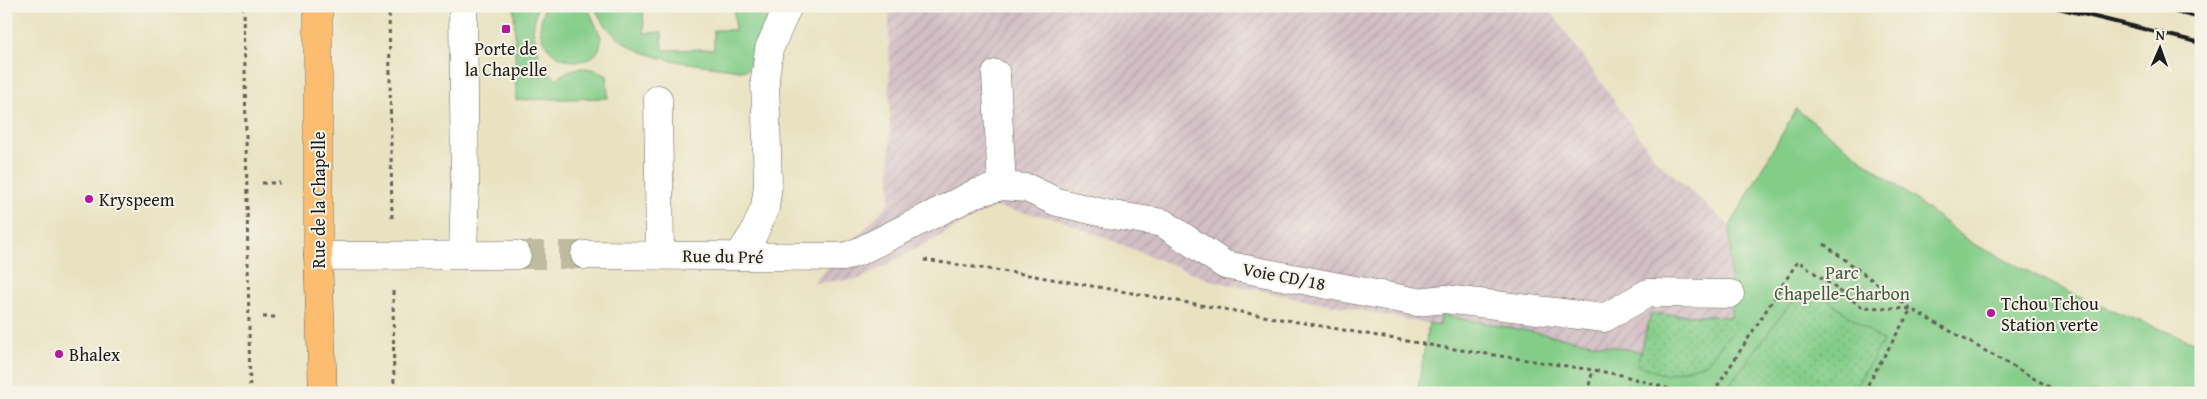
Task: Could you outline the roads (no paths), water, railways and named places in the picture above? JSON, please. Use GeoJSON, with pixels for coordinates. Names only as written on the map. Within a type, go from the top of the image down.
{"type":"FeatureCollection","features":[{"type":"Feature","properties":{"kind":"main road","name":"Rue de la Chapelle"},"geometry":{"type":"LineString","coordinates":[[318,6],[318,256],[323,393]]}},
{"type":"Feature","properties":{"kind":"street"},"geometry":{"type":"LineString","coordinates":[[463,6],[465,184],[463,255]]}},
{"type":"Feature","properties":{"kind":"street"},"geometry":{"type":"LineString","coordinates":[[739,256],[754,233],[765,208],[768,185],[765,79],[769,49],[788,6]]}},
{"type":"Feature","properties":{"kind":"street"},"geometry":{"type":"LineString","coordinates":[[996,74],[1002,186]]}},
{"type":"Feature","properties":{"kind":"street"},"geometry":{"type":"LineString","coordinates":[[658,99],[660,255]]}},
{"type":"Feature","properties":{"kind":"street","name":"Voie CD/18"},"geometry":{"type":"LineString","coordinates":[[860,251],[976,193],[1002,186],[1026,188],[1057,202],[1107,214],[1163,223],[1225,265],[1417,302],[1445,299],[1604,318],[1648,293],[1730,294]]}},
{"type":"Feature","properties":{"kind":"street","name":"Rue du Pré"},"geometry":{"type":"LineString","coordinates":[[585,255],[844,257],[860,251]]}},
{"type":"Feature","properties":{"kind":"street"},"geometry":{"type":"LineString","coordinates":[[318,256],[518,255]]}},
{"type":"Feature","properties":{"kind":"tunnel"},"geometry":{"type":"LineString","coordinates":[[517,255],[585,255]]}},
{"type":"Feature","properties":{"kind":"railway"},"geometry":{"type":"LineString","coordinates":[[2050,6],[2201,43]]}},
{"type":"Feature","properties":{"kind":"railway"},"geometry":{"type":"LineString","coordinates":[[2151,6],[2201,18]]}},
{"type":"Feature","properties":{"kind":"place","name":"Porte de la Chapelle"},"geometry":{"type":"Point","coordinates":[506,29]}},
{"type":"Feature","properties":{"kind":"place","name":"Kryspeem"},"geometry":{"type":"Point","coordinates":[89,199]}},
{"type":"Feature","properties":{"kind":"place","name":"Tchou Tchou Station verte"},"geometry":{"type":"Point","coordinates":[1991,313]}},
{"type":"Feature","properties":{"kind":"place","name":"Bhalex"},"geometry":{"type":"Point","coordinates":[59,354]}},
{"type":"Feature","properties":{"kind":"park label","name":"Parc Chapelle-Charbon"},"geometry":{"type":"Point","coordinates":[1842,282]}}]}
